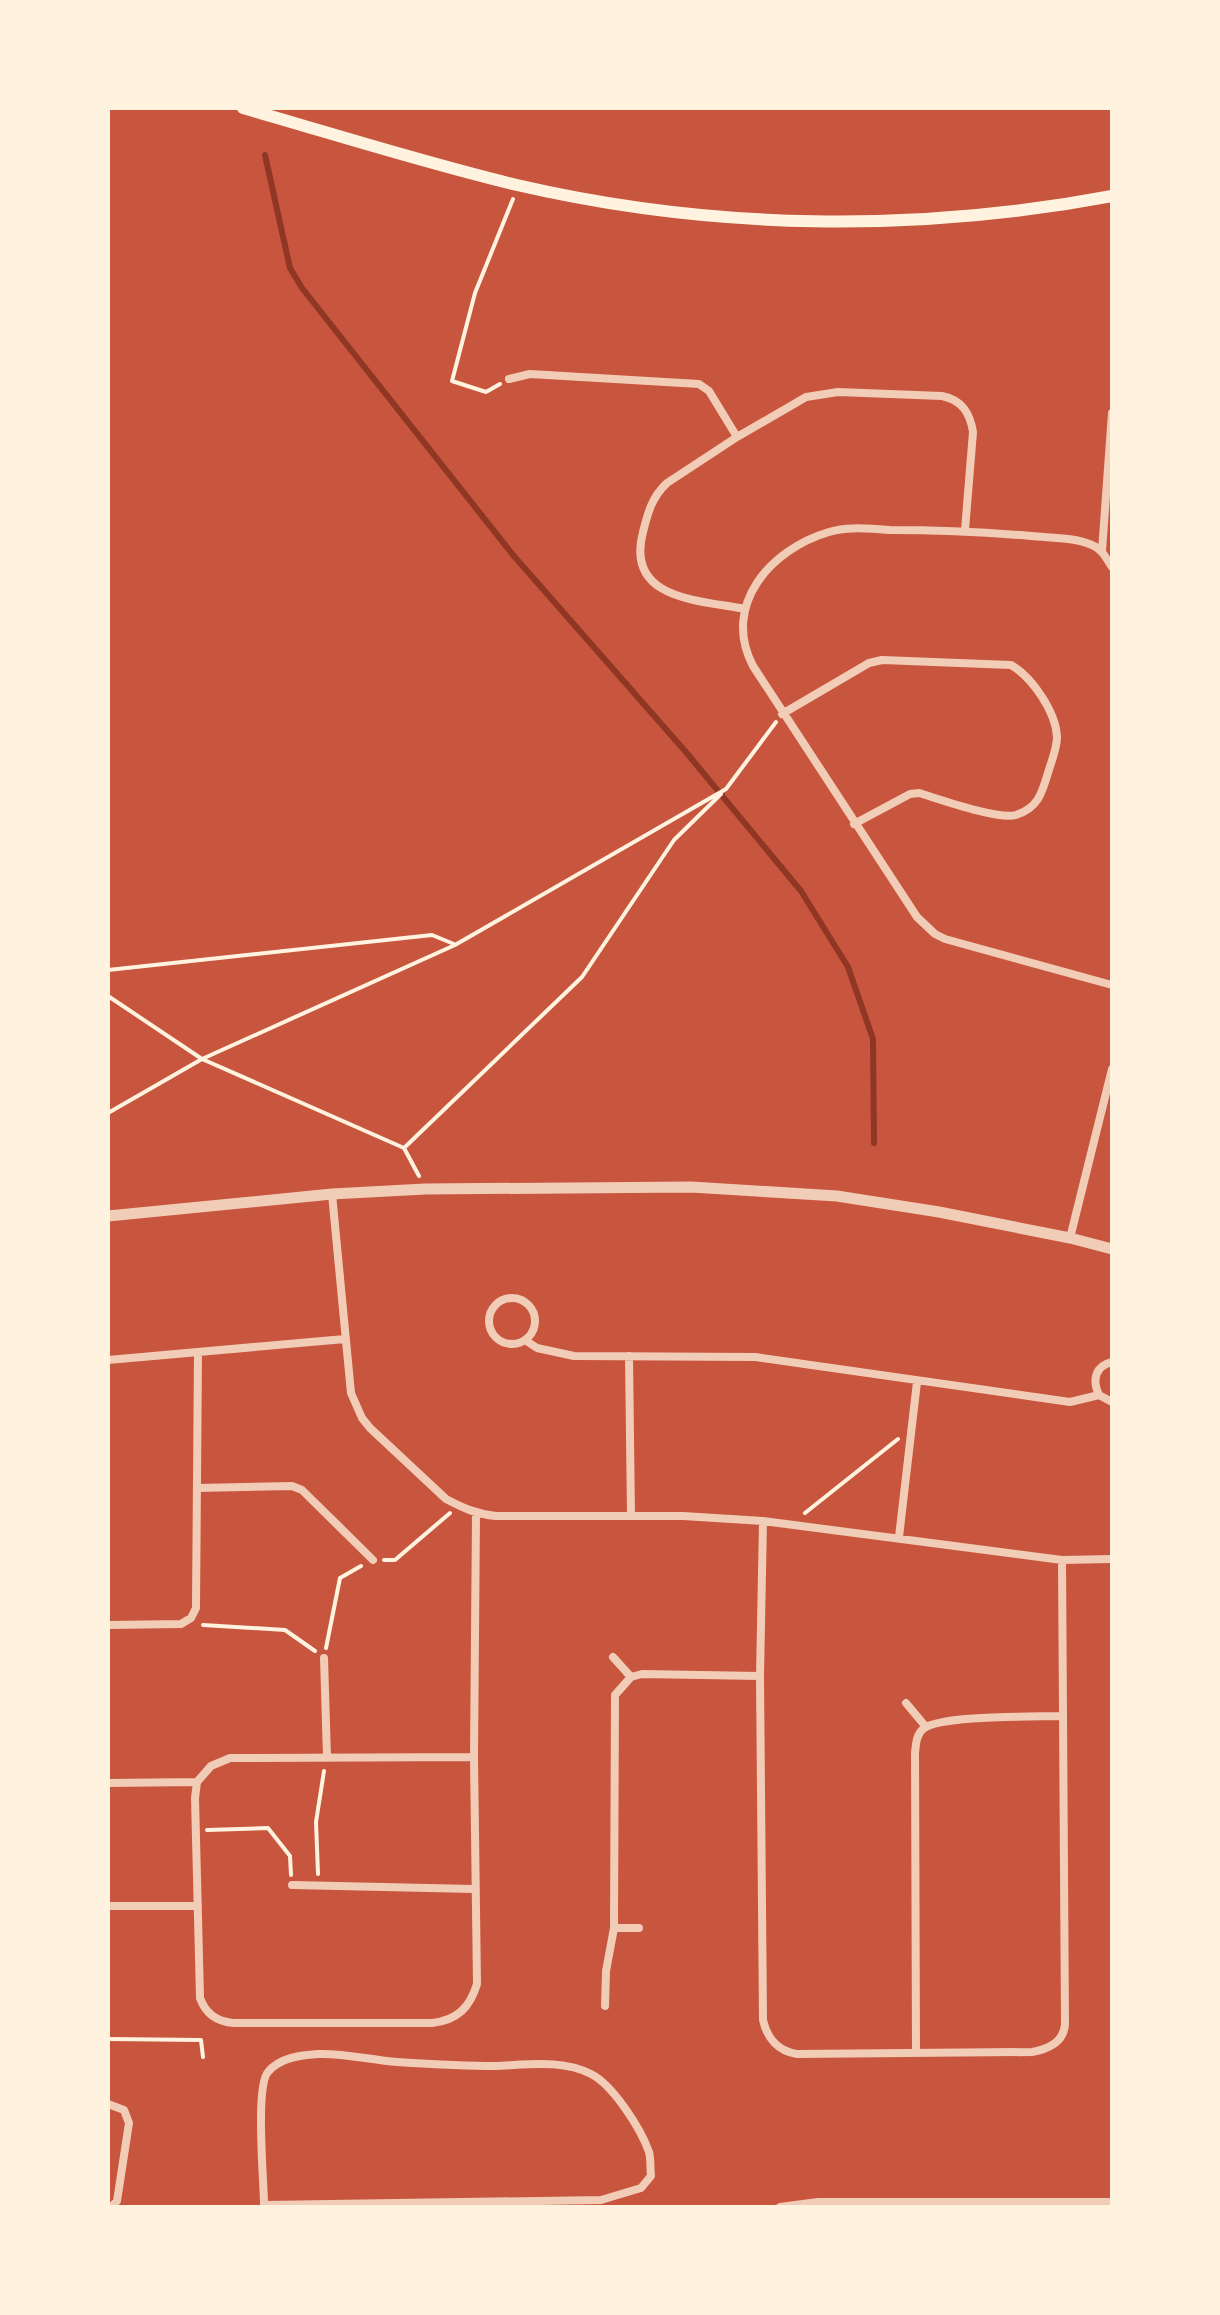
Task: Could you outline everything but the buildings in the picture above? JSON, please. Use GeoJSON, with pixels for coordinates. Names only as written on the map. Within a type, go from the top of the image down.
{"type":"FeatureCollection","features":[{"type":"Feature","properties":{"kind":"main road"},"geometry":{"type":"LineString","coordinates":[[243,108],[519,185],[612,203],[688,213],[813,221],[924,219],[1112,196]]}},
{"type":"Feature","properties":{"kind":"street"},"geometry":{"type":"LineString","coordinates":[[509,379],[530,374],[699,384],[709,391],[737,437]]}},
{"type":"Feature","properties":{"kind":"street"},"geometry":{"type":"LineString","coordinates":[[745,609],[671,595],[650,580],[640,555],[648,510],[667,483],[806,397],[838,392],[954,399],[967,413],[973,432],[965,530]]}},
{"type":"Feature","properties":{"kind":"street"},"geometry":{"type":"LineString","coordinates":[[1102,551],[1112,413]]}},
{"type":"Feature","properties":{"kind":"street"},"geometry":{"type":"LineString","coordinates":[[1112,567],[1102,551],[1077,540],[965,530],[840,529],[799,545],[763,572],[745,609],[742,629],[746,653],[782,714],[917,917],[935,934],[1112,985]]}},
{"type":"Feature","properties":{"kind":"street"},"geometry":{"type":"LineString","coordinates":[[782,714],[869,663],[882,660],[1011,665],[1020,670],[1038,693],[1049,711],[1057,735],[1041,797],[1032,807],[1017,815],[1000,815],[919,793],[900,797],[854,824]]}},
{"type":"Feature","properties":{"kind":"street"},"geometry":{"type":"LineString","coordinates":[[1070,1238],[1112,1069]]}},
{"type":"Feature","properties":{"kind":"street"},"geometry":{"type":"LineString","coordinates":[[108,1216],[332,1194],[425,1189],[691,1187],[822,1195],[939,1212],[1112,1249]]}},
{"type":"Feature","properties":{"kind":"street"},"geometry":{"type":"LineString","coordinates":[[332,1194],[351,1393],[362,1418],[429,1484],[459,1506],[476,1514],[530,1517],[683,1516],[763,1521],[1062,1560],[1112,1559]]}},
{"type":"Feature","properties":{"kind":"street"},"geometry":{"type":"LineString","coordinates":[[525,1340],[534,1325],[530,1308],[515,1299],[498,1303],[489,1317],[493,1334],[508,1344],[525,1340],[537,1348],[574,1356],[755,1357],[1070,1402],[1099,1395]]}},
{"type":"Feature","properties":{"kind":"street"},"geometry":{"type":"LineString","coordinates":[[108,1360],[345,1339]]}},
{"type":"Feature","properties":{"kind":"street"},"geometry":{"type":"LineString","coordinates":[[108,1625],[178,1624],[191,1618],[197,1604],[198,1352]]}},
{"type":"Feature","properties":{"kind":"street"},"geometry":{"type":"LineString","coordinates":[[629,1356],[631,1516]]}},
{"type":"Feature","properties":{"kind":"street"},"geometry":{"type":"LineString","coordinates":[[1112,1362],[1104,1364],[1096,1372],[1094,1384],[1099,1395],[1112,1402]]}},
{"type":"Feature","properties":{"kind":"street"},"geometry":{"type":"LineString","coordinates":[[899,1537],[917,1382]]}},
{"type":"Feature","properties":{"kind":"street"},"geometry":{"type":"LineString","coordinates":[[197,1488],[292,1486],[302,1490],[373,1560]]}},
{"type":"Feature","properties":{"kind":"street"},"geometry":{"type":"LineString","coordinates":[[474,1757],[230,1758],[211,1766],[197,1782],[195,1830],[200,1998],[213,2018],[233,2023],[432,2023],[453,2018],[472,2000],[477,1984],[474,1889],[476,1514]]}},
{"type":"Feature","properties":{"kind":"street"},"geometry":{"type":"LineString","coordinates":[[763,1521],[760,1676],[763,2020],[776,2045],[797,2054],[1032,2052],[1054,2045],[1065,2030],[1062,1560]]}},
{"type":"Feature","properties":{"kind":"street"},"geometry":{"type":"LineString","coordinates":[[613,1657],[631,1677]]}},
{"type":"Feature","properties":{"kind":"street"},"geometry":{"type":"LineString","coordinates":[[324,1658],[327,1757]]}},
{"type":"Feature","properties":{"kind":"street"},"geometry":{"type":"LineString","coordinates":[[605,2006],[606,1971],[614,1928],[613,1704],[620,1687],[631,1677],[656,1673],[760,1676]]}},
{"type":"Feature","properties":{"kind":"street"},"geometry":{"type":"LineString","coordinates":[[906,1703],[926,1727]]}},
{"type":"Feature","properties":{"kind":"street"},"geometry":{"type":"LineString","coordinates":[[916,2053],[915,1753],[920,1733],[926,1727],[960,1720],[1062,1716]]}},
{"type":"Feature","properties":{"kind":"street"},"geometry":{"type":"LineString","coordinates":[[108,1783],[197,1782]]}},
{"type":"Feature","properties":{"kind":"street"},"geometry":{"type":"LineString","coordinates":[[292,1885],[474,1889]]}},
{"type":"Feature","properties":{"kind":"street"},"geometry":{"type":"LineString","coordinates":[[108,1906],[198,1906]]}},
{"type":"Feature","properties":{"kind":"street"},"geometry":{"type":"LineString","coordinates":[[614,1928],[639,1928]]}},
{"type":"Feature","properties":{"kind":"street"},"geometry":{"type":"LineString","coordinates":[[320,2054],[395,2062],[575,2067],[595,2076],[613,2092],[636,2126],[649,2153],[651,2176],[641,2188],[601,2200],[264,2206],[262,2080],[270,2068],[289,2058],[320,2054]]}},
{"type":"Feature","properties":{"kind":"street"},"geometry":{"type":"LineString","coordinates":[[108,2104],[124,2110],[129,2123],[117,2201],[111,2207]]}},
{"type":"Feature","properties":{"kind":"street"},"geometry":{"type":"LineString","coordinates":[[780,2207],[818,2202],[1112,2204]]}},
{"type":"Feature","properties":{"kind":"path"},"geometry":{"type":"LineString","coordinates":[[509,379],[486,392],[452,381],[475,293],[519,185]]}},
{"type":"Feature","properties":{"kind":"path"},"geometry":{"type":"LineString","coordinates":[[404,1148],[582,977],[674,840],[726,789],[782,714]]}},
{"type":"Feature","properties":{"kind":"path"},"geometry":{"type":"LineString","coordinates":[[108,1113],[202,1059],[455,945],[726,789]]}},
{"type":"Feature","properties":{"kind":"path"},"geometry":{"type":"LineString","coordinates":[[108,970],[432,935],[455,945]]}},
{"type":"Feature","properties":{"kind":"path"},"geometry":{"type":"LineString","coordinates":[[108,996],[202,1059],[404,1148],[425,1189]]}},
{"type":"Feature","properties":{"kind":"path"},"geometry":{"type":"LineString","coordinates":[[790,1524],[911,1429]]}},
{"type":"Feature","properties":{"kind":"path"},"geometry":{"type":"LineString","coordinates":[[178,1624],[285,1630],[324,1658],[340,1578],[373,1560],[395,1560],[459,1506]]}},
{"type":"Feature","properties":{"kind":"path"},"geometry":{"type":"LineString","coordinates":[[318,1887],[316,1822],[327,1757]]}},
{"type":"Feature","properties":{"kind":"path"},"geometry":{"type":"LineString","coordinates":[[195,1830],[268,1828],[290,1856]]}},
{"type":"Feature","properties":{"kind":"path"},"geometry":{"type":"LineString","coordinates":[[108,2039],[201,2040],[203,2057]]}},
{"type":"Feature","properties":{"kind":"waterway"},"geometry":{"type":"LineString","coordinates":[[265,155],[290,268],[302,288],[513,555],[685,751],[801,891],[848,967],[873,1039],[874,1143]]}}]}
